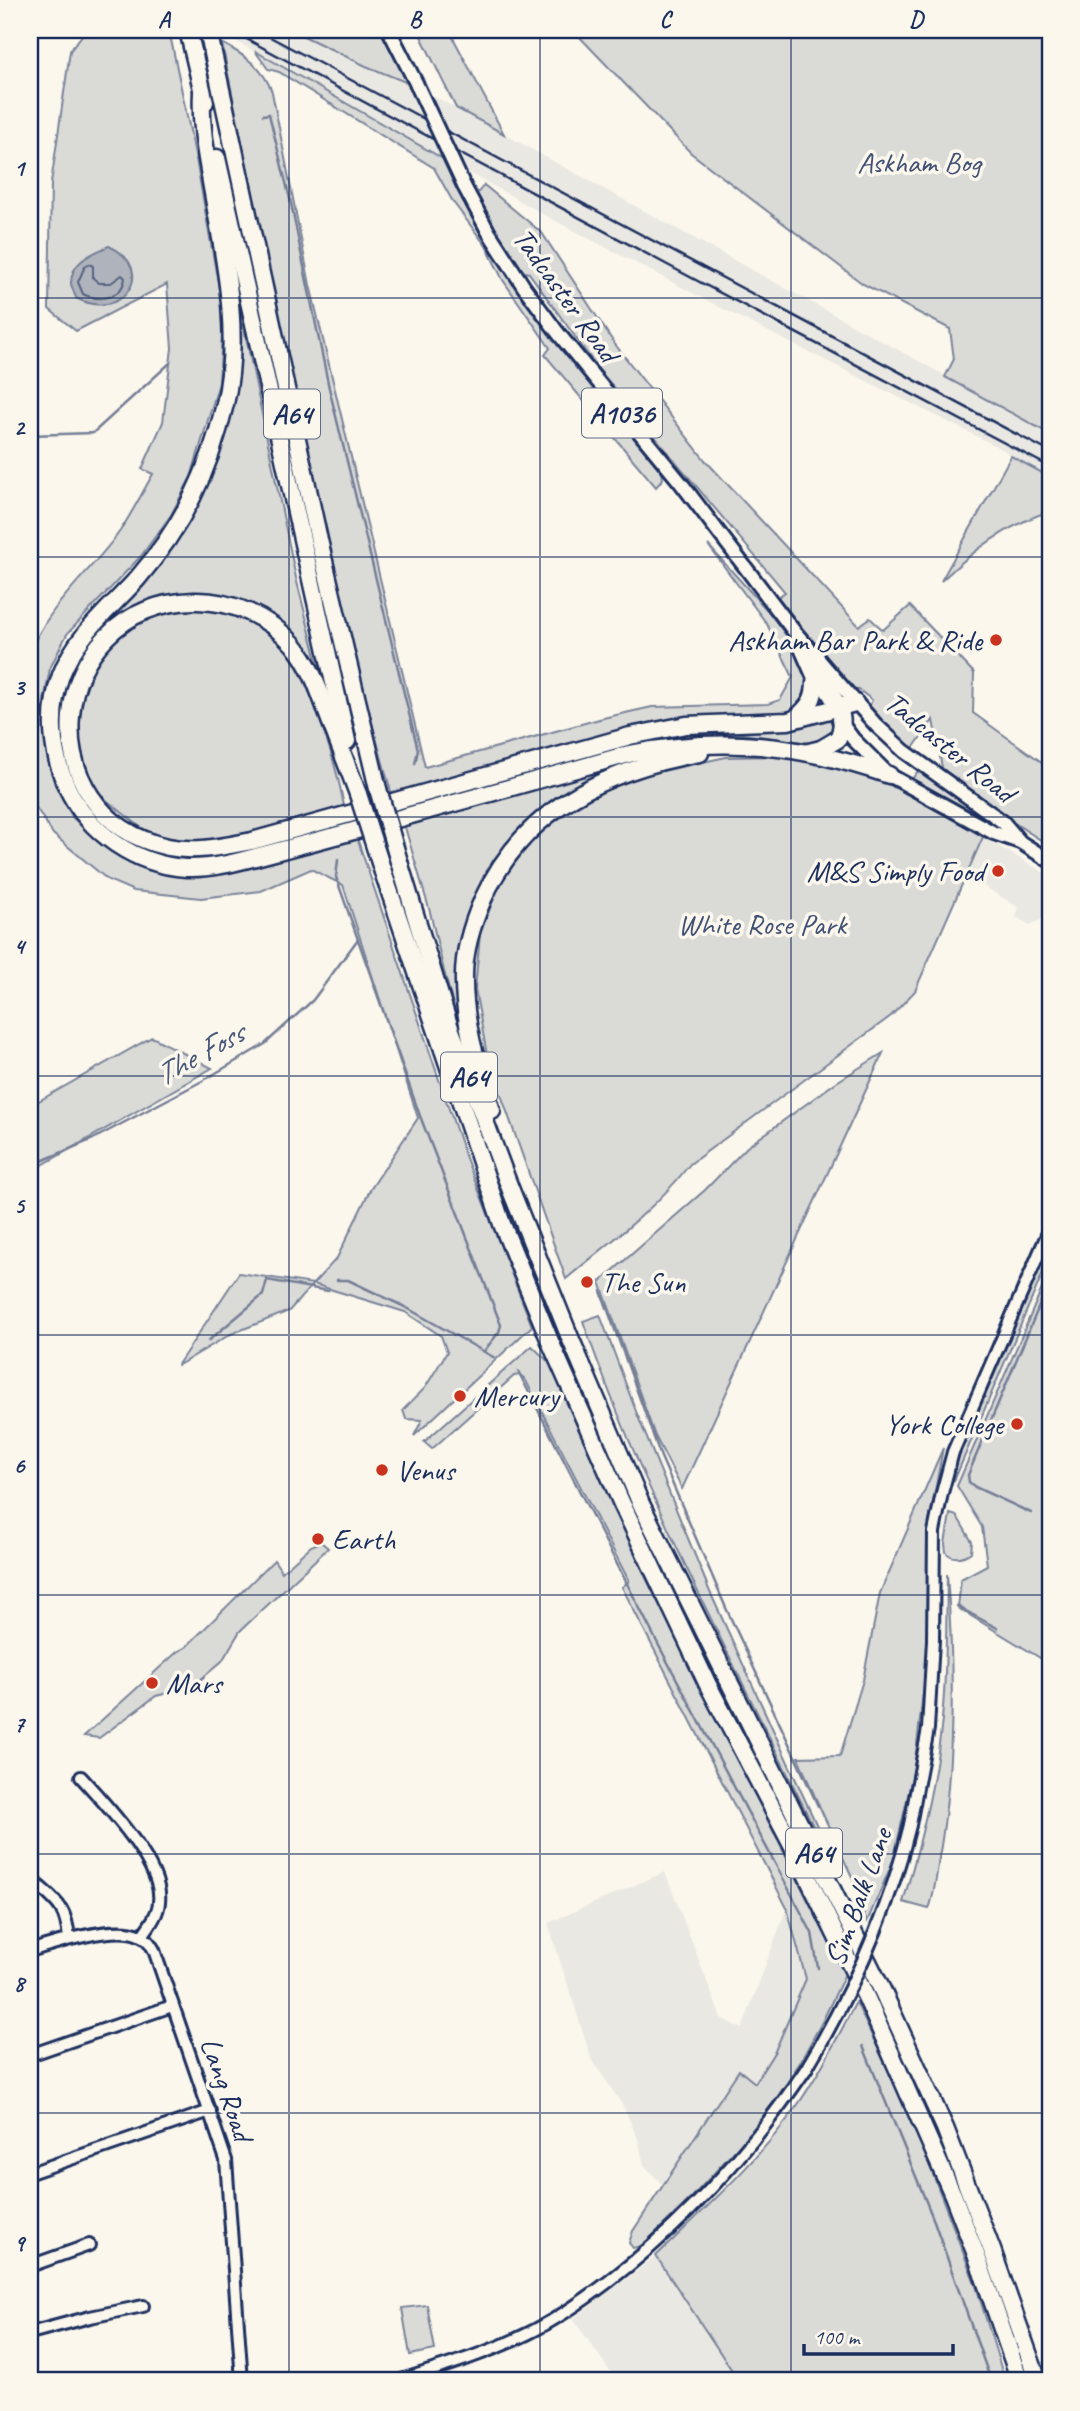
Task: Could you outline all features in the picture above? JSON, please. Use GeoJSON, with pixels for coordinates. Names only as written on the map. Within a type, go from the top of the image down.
{"type":"FeatureCollection","features":[{"type":"Feature","properties":{"kind":"highway","name":"A64"},"geometry":{"type":"LineString","coordinates":[[188,30],[358,794]]}},
{"type":"Feature","properties":{"kind":"highway","name":"A64"},"geometry":{"type":"LineString","coordinates":[[209,33],[319,540],[378,789],[449,1024],[548,1285],[641,1504],[883,1992],[945,2128],[1038,2381]]}},
{"type":"Feature","properties":{"kind":"highway","name":"A64"},"geometry":{"type":"LineString","coordinates":[[202,92],[201,121],[230,306],[226,398],[215,443],[184,514],[157,555],[84,635],[62,673],[53,704],[53,738],[59,770],[71,797],[97,829],[120,847],[147,860],[187,868],[216,867],[629,754],[706,744],[747,744],[809,752],[889,775]]}},
{"type":"Feature","properties":{"kind":"highway","name":"A64"},"geometry":{"type":"LineString","coordinates":[[842,707],[794,719],[686,725],[630,736],[252,841],[193,850],[146,841],[116,822],[92,796],[80,775],[71,741],[71,705],[88,660],[102,641],[120,625],[163,605],[202,601],[249,611],[272,626],[293,645],[312,672],[358,794],[383,872],[502,1224],[552,1346],[708,1685],[796,1853],[905,2084],[977,2258],[1020,2381]]}},
{"type":"Feature","properties":{"kind":"highway"},"geometry":{"type":"LineString","coordinates":[[809,752],[821,749],[838,739],[842,724],[842,707],[822,678],[815,654]]}},
{"type":"Feature","properties":{"kind":"highway"},"geometry":{"type":"LineString","coordinates":[[794,719],[811,704],[815,682]]}},
{"type":"Feature","properties":{"kind":"highway","name":"A64"},"geometry":{"type":"LineString","coordinates":[[510,1188],[506,1155],[466,1020],[464,975],[477,914],[494,876],[524,835],[542,819],[590,787],[651,764],[747,744]]}},
{"type":"Feature","properties":{"kind":"main road","name":"Tadcaster Road"},"geometry":{"type":"LineString","coordinates":[[389,30],[488,231],[545,315],[584,367],[681,483],[793,630],[815,654]]}},
{"type":"Feature","properties":{"kind":"main road","name":"Tadcaster Road"},"geometry":{"type":"LineString","coordinates":[[793,630],[815,682],[842,707],[1003,822],[1020,842]]}},
{"type":"Feature","properties":{"kind":"main road","name":"Tadcaster Road"},"geometry":{"type":"LineString","coordinates":[[842,724],[889,775],[994,833],[1020,842],[1050,861]]}},
{"type":"Feature","properties":{"kind":"street","name":"Sim Balk Lane"},"geometry":{"type":"LineString","coordinates":[[398,2381],[481,2354],[529,2333],[569,2309],[647,2251],[701,2201],[749,2148],[806,2069],[836,2018],[866,1957],[888,1899],[910,1825],[928,1728],[933,1640],[934,1532],[953,1452],[1050,1228]]}},
{"type":"Feature","properties":{"kind":"street"},"geometry":{"type":"LineString","coordinates":[[30,1951],[69,1939],[118,1931],[142,1936],[159,1905],[156,1878],[150,1863],[115,1806],[81,1777]]}},
{"type":"Feature","properties":{"kind":"street"},"geometry":{"type":"LineString","coordinates":[[30,1878],[64,1910],[69,1939]]}},
{"type":"Feature","properties":{"kind":"street","name":"Lang Road"},"geometry":{"type":"LineString","coordinates":[[142,1936],[154,1950],[226,2160],[242,2381]]}},
{"type":"Feature","properties":{"kind":"street"},"geometry":{"type":"LineString","coordinates":[[30,2055],[173,2006]]}},
{"type":"Feature","properties":{"kind":"street"},"geometry":{"type":"LineString","coordinates":[[30,2173],[209,2111]]}},
{"type":"Feature","properties":{"kind":"street"},"geometry":{"type":"LineString","coordinates":[[30,2266],[89,2245]]}},
{"type":"Feature","properties":{"kind":"street"},"geometry":{"type":"LineString","coordinates":[[30,2333],[143,2306]]}},
{"type":"Feature","properties":{"kind":"shaded area"},"geometry":{"type":"Polygon","coordinates":[[[216,30],[291,30],[456,108],[1050,433],[1050,477],[994,445],[723,309],[550,218],[216,30]]]}},
{"type":"Feature","properties":{"kind":"shaded area"},"geometry":{"type":"Polygon","coordinates":[[[983,837],[1050,876],[1050,915],[1030,925],[1016,917],[1019,908],[966,875],[983,837]]]}},
{"type":"Feature","properties":{"kind":"shaded area"},"geometry":{"type":"Polygon","coordinates":[[[665,1872],[721,2018],[742,2029],[787,1907],[806,1979],[775,2051],[754,2084],[738,2070],[663,2185],[644,2165],[638,2139],[623,2106],[591,2058],[548,1923],[665,1872]]]}},
{"type":"Feature","properties":{"kind":"shaded area"},"geometry":{"type":"Polygon","coordinates":[[[656,2256],[739,2381],[617,2381],[573,2319],[656,2256]]]}},
{"type":"Feature","properties":{"kind":"green space"},"geometry":{"type":"Polygon","coordinates":[[[86,30],[169,30],[196,159],[221,300],[222,334],[219,383],[191,477],[171,515],[141,556],[67,634],[50,668],[43,706],[46,749],[55,785],[73,818],[105,846],[135,865],[171,873],[357,838],[464,1153],[532,1326],[414,1436],[422,1420],[406,1419],[403,1410],[425,1388],[447,1352],[441,1336],[405,1312],[313,1284],[337,1258],[370,1190],[418,1118],[343,885],[311,869],[261,891],[201,898],[134,891],[108,880],[53,834],[30,798],[30,653],[38,635],[59,604],[120,531],[153,474],[142,469],[163,422],[172,348],[167,284],[76,331],[49,309],[51,183],[70,51],[86,30]]]}},
{"type":"Feature","properties":{"kind":"green space"},"geometry":{"type":"Polygon","coordinates":[[[291,30],[380,30],[408,83],[366,66],[291,30]]]}},
{"type":"Feature","properties":{"kind":"green space"},"geometry":{"type":"Polygon","coordinates":[[[418,30],[449,30],[504,134],[456,108],[418,30]]]}},
{"type":"Feature","properties":{"kind":"green space","name":"Askham Bog"},"geometry":{"type":"Polygon","coordinates":[[[573,30],[1050,30],[1050,434],[945,377],[954,359],[950,329],[863,284],[691,153],[573,30]]]}},
{"type":"Feature","properties":{"kind":"green space"},"geometry":{"type":"Polygon","coordinates":[[[222,43],[252,63],[264,76],[272,92],[310,285],[425,767],[652,707],[768,704],[780,700],[793,677],[767,624],[708,545],[767,610],[797,650],[807,669],[810,686],[801,706],[790,712],[768,715],[661,721],[392,795],[323,520],[222,43]]]}},
{"type":"Feature","properties":{"kind":"green space"},"geometry":{"type":"Polygon","coordinates":[[[255,51],[445,160],[469,211],[490,244],[487,247],[562,348],[662,472],[663,479],[656,487],[545,355],[550,348],[503,280],[486,246],[453,202],[434,168],[279,72],[268,69],[255,51]]]}},
{"type":"Feature","properties":{"kind":"green space"},"geometry":{"type":"Polygon","coordinates":[[[484,185],[542,233],[614,343],[705,460],[859,626],[870,618],[883,630],[910,606],[974,673],[973,713],[1050,768],[1050,846],[943,773],[933,720],[911,751],[869,707],[872,700],[859,690],[849,688],[778,597],[785,592],[599,370],[529,273],[521,271],[494,230],[476,195],[484,185]]]}},
{"type":"Feature","properties":{"kind":"green space"},"geometry":{"type":"Polygon","coordinates":[[[237,294],[296,578],[321,676],[238,600],[208,593],[178,593],[149,600],[124,613],[98,632],[192,513],[236,339],[237,294]]]}},
{"type":"Feature","properties":{"kind":"green space"},"geometry":{"type":"Polygon","coordinates":[[[1011,456],[1050,477],[1050,511],[1019,523],[992,540],[941,581],[1011,456]]]}},
{"type":"Feature","properties":{"kind":"green space"},"geometry":{"type":"Polygon","coordinates":[[[180,608],[230,613],[249,619],[283,645],[303,678],[321,722],[344,806],[228,838],[203,841],[168,840],[143,829],[100,795],[87,771],[80,743],[80,709],[89,674],[110,644],[136,622],[180,608]]]}},
{"type":"Feature","properties":{"kind":"green space"},"geometry":{"type":"Polygon","coordinates":[[[829,716],[833,727],[826,737],[810,743],[743,734],[662,739],[673,735],[829,716]]]}},
{"type":"Feature","properties":{"kind":"green space","name":"White Rose Park"},"geometry":{"type":"Polygon","coordinates":[[[794,756],[849,768],[904,789],[983,837],[915,991],[891,1016],[690,1164],[647,1211],[566,1279],[487,1055],[475,989],[480,934],[500,883],[526,847],[551,819],[598,792],[653,773],[726,757],[794,756]]]}},
{"type":"Feature","properties":{"kind":"green space"},"geometry":{"type":"Polygon","coordinates":[[[611,765],[613,771],[528,824],[474,906],[464,1046],[430,912],[404,824],[611,765]]]}},
{"type":"Feature","properties":{"kind":"green space"},"geometry":{"type":"Polygon","coordinates":[[[918,771],[965,801],[1006,832],[912,779],[918,771]]]}},
{"type":"Feature","properties":{"kind":"green space"},"geometry":{"type":"Polygon","coordinates":[[[152,1037],[212,1068],[30,1172],[30,1106],[152,1037]]]}},
{"type":"Feature","properties":{"kind":"green space"},"geometry":{"type":"Polygon","coordinates":[[[883,1053],[682,1489],[655,1436],[600,1282],[705,1190],[747,1147],[835,1083],[883,1053]]]}},
{"type":"Feature","properties":{"kind":"green space"},"geometry":{"type":"Polygon","coordinates":[[[1050,1256],[954,1481],[955,1467],[962,1448],[1040,1267],[1050,1256]]]}},
{"type":"Feature","properties":{"kind":"green space","name":"York College"},"geometry":{"type":"Polygon","coordinates":[[[1050,1270],[1050,1664],[958,1608],[961,1579],[987,1565],[982,1527],[957,1486],[1050,1270]]]}},
{"type":"Feature","properties":{"kind":"green space"},"geometry":{"type":"Polygon","coordinates":[[[239,1273],[313,1284],[289,1311],[231,1334],[177,1366],[239,1273]]]}},
{"type":"Feature","properties":{"kind":"green space"},"geometry":{"type":"Polygon","coordinates":[[[600,1315],[637,1414],[710,1592],[817,1826],[814,1828],[691,1578],[633,1451],[583,1321],[600,1315]]]}},
{"type":"Feature","properties":{"kind":"green space"},"geometry":{"type":"Polygon","coordinates":[[[532,1346],[551,1364],[647,1580],[845,1974],[799,2064],[761,2122],[692,2197],[642,2246],[633,2248],[629,2243],[633,2231],[739,2070],[755,2083],[775,2051],[806,1979],[787,1908],[622,1587],[629,1581],[525,1379],[520,1375],[514,1376],[432,1449],[424,1442],[532,1346]]]}},
{"type":"Feature","properties":{"kind":"green space"},"geometry":{"type":"Polygon","coordinates":[[[943,1448],[929,1523],[926,1669],[914,1769],[893,1861],[867,1922],[854,1881],[798,1757],[840,1756],[863,1680],[880,1593],[943,1448]]]}},
{"type":"Feature","properties":{"kind":"green space"},"geometry":{"type":"Polygon","coordinates":[[[950,1514],[957,1516],[972,1542],[971,1552],[961,1557],[951,1556],[946,1552],[950,1514]]]}},
{"type":"Feature","properties":{"kind":"green space"},"geometry":{"type":"Polygon","coordinates":[[[321,1542],[328,1548],[240,1631],[222,1661],[192,1687],[156,1696],[99,1738],[84,1736],[177,1652],[186,1647],[274,1560],[282,1572],[311,1546],[321,1542]]]}},
{"type":"Feature","properties":{"kind":"green space"},"geometry":{"type":"Polygon","coordinates":[[[947,1574],[952,1676],[951,1744],[946,1812],[929,1909],[903,1902],[916,1857],[936,1765],[945,1683],[947,1574]]]}},
{"type":"Feature","properties":{"kind":"green space"},"geometry":{"type":"Polygon","coordinates":[[[856,2002],[913,2123],[976,2286],[1005,2381],[739,2381],[656,2256],[737,2177],[782,2126],[813,2082],[856,2002]]]}},
{"type":"Feature","properties":{"kind":"green space"},"geometry":{"type":"Polygon","coordinates":[[[427,2305],[435,2350],[410,2355],[402,2308],[427,2305]]]}},
{"type":"Feature","properties":{"kind":"water"},"geometry":{"type":"Polygon","coordinates":[[[109,246],[124,256],[132,267],[133,279],[129,290],[120,299],[108,304],[93,304],[76,298],[71,283],[75,269],[84,259],[109,246]]]}},
{"type":"Feature","properties":{"kind":"waterway"},"geometry":{"type":"LineString","coordinates":[[263,115],[269,114],[290,199],[329,388],[418,750],[415,764]]}},
{"type":"Feature","properties":{"kind":"waterway"},"geometry":{"type":"LineString","coordinates":[[30,435],[93,433],[170,363]]}},
{"type":"Feature","properties":{"kind":"waterway"},"geometry":{"type":"LineString","coordinates":[[338,860],[336,877],[420,1116],[501,1325],[485,1350]]}},
{"type":"Feature","properties":{"kind":"waterway","name":"The Foss"},"geometry":{"type":"LineString","coordinates":[[30,1166],[93,1139],[265,1044],[313,1000],[358,939]]}},
{"type":"Feature","properties":{"kind":"waterway"},"geometry":{"type":"LineString","coordinates":[[208,1341],[263,1295],[267,1280],[328,1291]]}},
{"type":"Feature","properties":{"kind":"waterway"},"geometry":{"type":"LineString","coordinates":[[337,1280],[348,1280],[407,1308],[495,1358]]}},
{"type":"Feature","properties":{"kind":"waterway"},"geometry":{"type":"LineString","coordinates":[[1031,1513],[975,1487],[969,1482],[968,1475],[1050,1280]]}},
{"type":"Feature","properties":{"kind":"waterway"},"geometry":{"type":"LineString","coordinates":[[601,1291],[661,1457],[726,1608],[818,1806]]}},
{"type":"Feature","properties":{"kind":"waterway"},"geometry":{"type":"LineString","coordinates":[[518,1371],[658,1644],[812,1933],[818,1968]]}},
{"type":"Feature","properties":{"kind":"waterway"},"geometry":{"type":"LineString","coordinates":[[957,1606],[997,1628]]}},
{"type":"Feature","properties":{"kind":"waterway"},"geometry":{"type":"LineString","coordinates":[[863,2046],[934,2221],[991,2381]]}},
{"type":"Feature","properties":{"kind":"railway"},"geometry":{"type":"LineString","coordinates":[[230,30],[1050,467]]}},
{"type":"Feature","properties":{"kind":"railway"},"geometry":{"type":"LineString","coordinates":[[257,30],[1050,452]]}},
{"type":"Feature","properties":{"kind":"place","name":"Askham Bar Park & Ride"},"geometry":{"type":"Point","coordinates":[996,640]}},
{"type":"Feature","properties":{"kind":"place","name":"M&S Simply Food"},"geometry":{"type":"Point","coordinates":[998,871]}},
{"type":"Feature","properties":{"kind":"place","name":"The Sun"},"geometry":{"type":"Point","coordinates":[587,1282]}},
{"type":"Feature","properties":{"kind":"place","name":"Mercury"},"geometry":{"type":"Point","coordinates":[460,1396]}},
{"type":"Feature","properties":{"kind":"place","name":"York College"},"geometry":{"type":"Point","coordinates":[1017,1424]}},
{"type":"Feature","properties":{"kind":"place","name":"Venus"},"geometry":{"type":"Point","coordinates":[382,1470]}},
{"type":"Feature","properties":{"kind":"place","name":"Earth"},"geometry":{"type":"Point","coordinates":[318,1539]}},
{"type":"Feature","properties":{"kind":"place","name":"Mars"},"geometry":{"type":"Point","coordinates":[152,1683]}}]}
